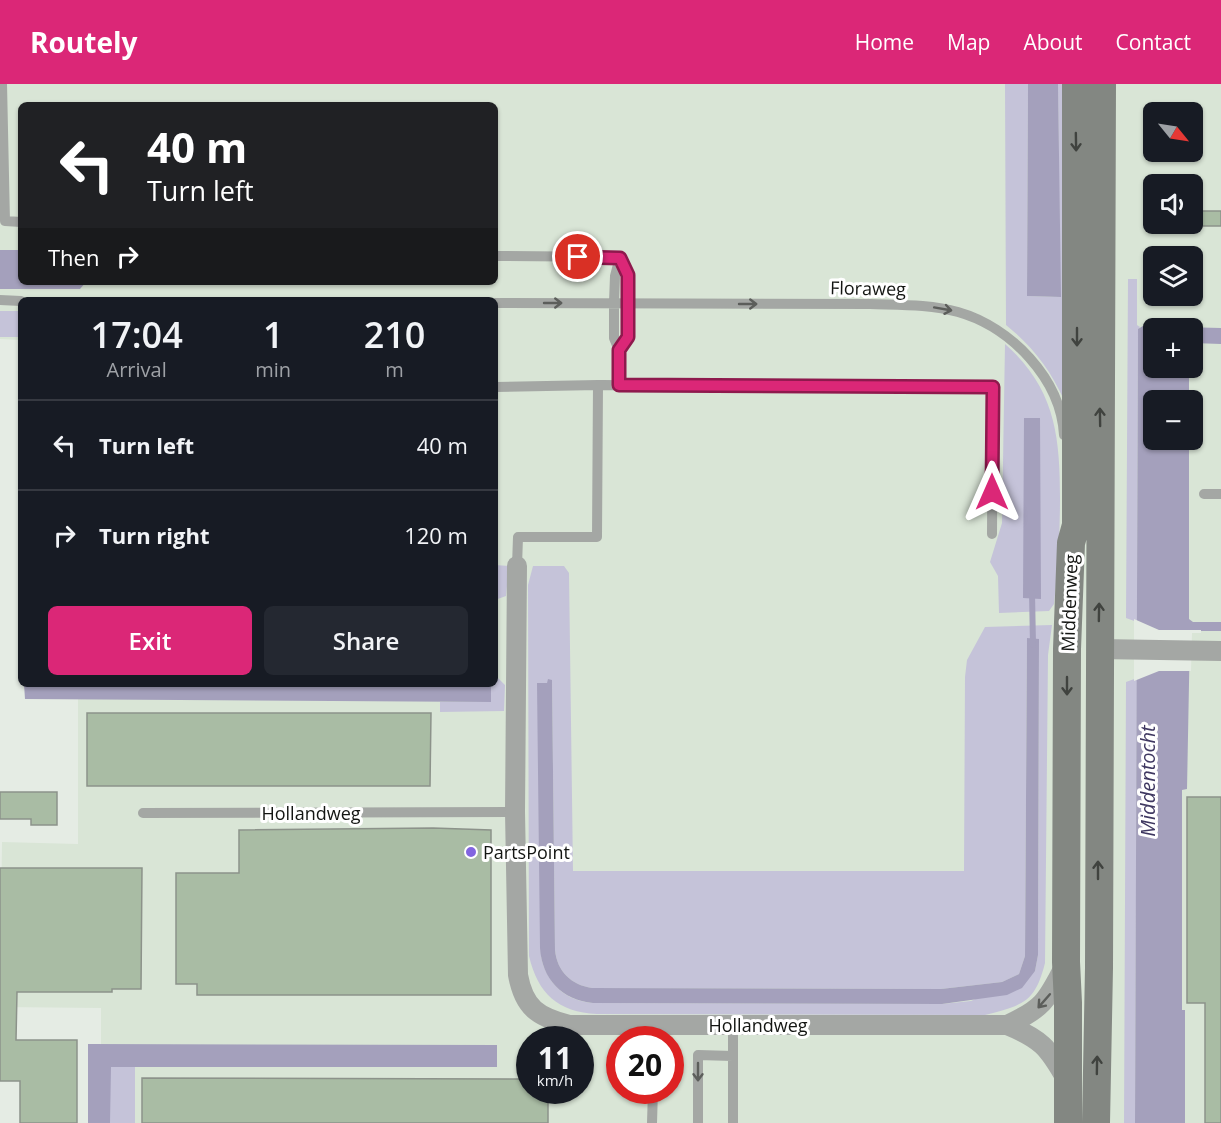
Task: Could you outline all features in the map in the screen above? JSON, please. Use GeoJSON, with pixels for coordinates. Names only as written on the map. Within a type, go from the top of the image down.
{"type":"FeatureCollection","features":[{"type":"Feature","properties":{"kind":"street","name":"Middenweg"},"geometry":{"type":"LineString","coordinates":[[1068,1123],[1067,649],[1071,543],[1076,525],[1076,84]]}},
{"type":"Feature","properties":{"kind":"street","name":"Middenweg"},"geometry":{"type":"LineString","coordinates":[[1096,1123],[1102,84]]}},
{"type":"Feature","properties":{"kind":"street","name":"Hollandweg"},"geometry":{"type":"LineString","coordinates":[[517,566],[515,812],[518,975],[521,990],[527,1001],[544,1018],[569,1025],[606,1028]]}},
{"type":"Feature","properties":{"kind":"street"},"geometry":{"type":"LineString","coordinates":[[1099,650],[1221,651]]}},
{"type":"Feature","properties":{"kind":"street","name":"Hollandweg"},"geometry":{"type":"LineString","coordinates":[[1007,1025],[1029,1015],[1041,1006],[1052,992],[1066,962]]}},
{"type":"Feature","properties":{"kind":"street","name":"Hollandweg"},"geometry":{"type":"LineString","coordinates":[[684,1029],[733,1025],[1007,1025],[1040,1042],[1052,1054],[1068,1083]]}},
{"type":"Feature","properties":{"kind":"lane"},"geometry":{"type":"LineString","coordinates":[[2,84],[5,221],[18,222]]}},
{"type":"Feature","properties":{"kind":"lane"},"geometry":{"type":"LineString","coordinates":[[498,256],[620,258]]}},
{"type":"Feature","properties":{"kind":"lane"},"geometry":{"type":"LineString","coordinates":[[619,385],[619,350],[614,338],[614,303],[615,276],[620,258]]}},
{"type":"Feature","properties":{"kind":"lane"},"geometry":{"type":"LineString","coordinates":[[619,350],[628,337],[628,275],[620,258]]}},
{"type":"Feature","properties":{"kind":"lane"},"geometry":{"type":"LineString","coordinates":[[0,300],[18,300]]}},
{"type":"Feature","properties":{"kind":"lane","name":"Floraweg"},"geometry":{"type":"LineString","coordinates":[[498,303],[870,304],[927,306],[959,312],[1001,333],[1030,358],[1055,398],[1065,443]]}},
{"type":"Feature","properties":{"kind":"lane"},"geometry":{"type":"LineString","coordinates":[[498,387],[619,385],[993,387],[992,534]]}},
{"type":"Feature","properties":{"kind":"lane"},"geometry":{"type":"LineString","coordinates":[[517,566],[518,537],[597,537],[598,386]]}},
{"type":"Feature","properties":{"kind":"lane"},"geometry":{"type":"LineString","coordinates":[[1065,455],[1065,526],[1071,543]]}},
{"type":"Feature","properties":{"kind":"lane"},"geometry":{"type":"LineString","coordinates":[[1204,494],[1221,494]]}},
{"type":"Feature","properties":{"kind":"lane","name":"Hollandweg"},"geometry":{"type":"LineString","coordinates":[[143,813],[515,812]]}},
{"type":"Feature","properties":{"kind":"lane"},"geometry":{"type":"LineString","coordinates":[[733,1025],[733,1123]]}},
{"type":"Feature","properties":{"kind":"lane"},"geometry":{"type":"LineString","coordinates":[[698,1123],[698,1055],[733,1056]]}},
{"type":"Feature","properties":{"kind":"lane"},"geometry":{"type":"LineString","coordinates":[[652,1123],[653,1104]]}},
{"type":"Feature","properties":{"kind":"shaded area"},"geometry":{"type":"Polygon","coordinates":[[[0,84],[1221,84],[1221,1123],[101,1123],[101,1008],[0,1007],[2,842],[78,844],[78,691],[498,687],[498,297],[18,297],[18,340],[0,339],[0,84]]]}},
{"type":"Feature","properties":{"kind":"shaded area"},"geometry":{"type":"Polygon","coordinates":[[[1005,84],[1028,84],[1027,296],[1060,297],[1058,84],[1069,84],[1064,400],[1040,359],[1006,325],[1005,84]]]}},
{"type":"Feature","properties":{"kind":"shaded area"},"geometry":{"type":"Polygon","coordinates":[[[1128,279],[1137,279],[1137,325],[1140,327],[1138,330],[1137,622],[1126,618],[1128,279]]]}},
{"type":"Feature","properties":{"kind":"shaded area"},"geometry":{"type":"Polygon","coordinates":[[[0,311],[18,311],[18,337],[0,337],[0,311]]]}},
{"type":"Feature","properties":{"kind":"shaded area"},"geometry":{"type":"Polygon","coordinates":[[[1005,344],[1035,378],[1051,414],[1056,434],[1060,475],[1058,565],[1054,604],[1049,611],[999,613],[998,576],[990,562],[1002,523],[1005,344]],[[1024,418],[1023,584],[1039,580],[1039,418],[1024,418]]]}},
{"type":"Feature","properties":{"kind":"shaded area"},"geometry":{"type":"Polygon","coordinates":[[[498,565],[509,566],[506,596],[498,599],[498,565]]]}},
{"type":"Feature","properties":{"kind":"shaded area"},"geometry":{"type":"Polygon","coordinates":[[[533,566],[564,566],[569,573],[573,871],[964,871],[967,660],[985,627],[1052,625],[1048,655],[1045,963],[1037,987],[1032,994],[1018,1005],[985,1015],[597,1014],[571,1009],[552,998],[538,981],[529,956],[528,585],[533,566]],[[1027,639],[1025,956],[1019,974],[1002,982],[941,989],[592,988],[578,984],[566,976],[556,958],[555,950],[552,680],[547,683],[538,683],[541,957],[553,983],[574,999],[593,1003],[942,1004],[971,1001],[1035,971],[1038,955],[1039,639],[1027,639]]]}},
{"type":"Feature","properties":{"kind":"shaded area"},"geometry":{"type":"Polygon","coordinates":[[[498,678],[505,685],[504,711],[440,712],[440,702],[490,702],[491,687],[498,687],[498,678]]]}},
{"type":"Feature","properties":{"kind":"shaded area"},"geometry":{"type":"Polygon","coordinates":[[[1137,678],[1135,1123],[1124,1123],[1126,682],[1137,678]]]}},
{"type":"Feature","properties":{"kind":"shaded area"},"geometry":{"type":"Polygon","coordinates":[[[110,1067],[135,1067],[135,1123],[110,1123],[110,1067]]]}},
{"type":"Feature","properties":{"kind":"water"},"geometry":{"type":"Polygon","coordinates":[[[1028,84],[1058,84],[1061,297],[1027,296],[1028,84]]]}},
{"type":"Feature","properties":{"kind":"water"},"geometry":{"type":"Polygon","coordinates":[[[0,250],[18,250],[18,285],[83,285],[80,289],[0,289],[0,250]]]}},
{"type":"Feature","properties":{"kind":"water","name":"Middentocht"},"geometry":{"type":"Polygon","coordinates":[[[1143,326],[1143,378],[1189,378],[1189,390],[1143,390],[1143,450],[1189,450],[1189,619],[1193,622],[1221,622],[1221,631],[1190,631],[1187,789],[1182,790],[1182,1010],[1185,1010],[1185,1123],[1135,1123],[1138,329],[1143,326]]]}},
{"type":"Feature","properties":{"kind":"water"},"geometry":{"type":"Polygon","coordinates":[[[1203,328],[1221,328],[1221,344],[1203,343],[1203,328]]]}},
{"type":"Feature","properties":{"kind":"water"},"geometry":{"type":"Polygon","coordinates":[[[1024,418],[1040,418],[1041,599],[1023,598],[1024,418]]]}},
{"type":"Feature","properties":{"kind":"water"},"geometry":{"type":"Polygon","coordinates":[[[1027,638],[1039,639],[1038,955],[1035,971],[1022,988],[1007,995],[942,1004],[593,1003],[572,998],[549,978],[540,948],[537,683],[547,683],[548,679],[552,680],[555,950],[556,958],[566,976],[578,984],[592,988],[941,989],[1002,982],[1019,974],[1025,956],[1027,638]]]}},
{"type":"Feature","properties":{"kind":"water"},"geometry":{"type":"Polygon","coordinates":[[[24,687],[491,687],[491,702],[25,699],[24,687]]]}},
{"type":"Feature","properties":{"kind":"water"},"geometry":{"type":"Polygon","coordinates":[[[88,1044],[497,1045],[497,1067],[111,1067],[110,1123],[88,1123],[88,1044]]]}},
{"type":"Feature","properties":{"kind":"pier"},"geometry":{"type":"Polygon","coordinates":[[[1134,619],[1159,630],[1201,630],[1201,633],[1192,633],[1191,671],[1159,671],[1134,681],[1134,619]]]}},
{"type":"Feature","properties":{"kind":"building"},"geometry":{"type":"Polygon","coordinates":[[[1203,211],[1221,211],[1221,226],[1203,226],[1203,211]]]}},
{"type":"Feature","properties":{"kind":"building"},"geometry":{"type":"Polygon","coordinates":[[[87,713],[431,713],[430,786],[87,786],[87,713]]]}},
{"type":"Feature","properties":{"kind":"building"},"geometry":{"type":"Polygon","coordinates":[[[0,792],[57,792],[57,825],[31,825],[31,819],[0,819],[0,792]]]}},
{"type":"Feature","properties":{"kind":"building"},"geometry":{"type":"Polygon","coordinates":[[[1187,797],[1221,797],[1221,1123],[1205,1123],[1205,1003],[1187,1003],[1187,797]]]}},
{"type":"Feature","properties":{"kind":"building"},"geometry":{"type":"Polygon","coordinates":[[[433,828],[491,830],[491,995],[197,995],[197,984],[176,984],[176,873],[239,873],[239,830],[433,828]]]}},
{"type":"Feature","properties":{"kind":"building"},"geometry":{"type":"Polygon","coordinates":[[[0,868],[142,868],[141,989],[112,989],[112,992],[17,992],[16,1040],[77,1040],[77,1123],[20,1123],[20,1081],[0,1081],[0,868]]]}},
{"type":"Feature","properties":{"kind":"building"},"geometry":{"type":"Polygon","coordinates":[[[142,1078],[516,1079],[516,1104],[548,1104],[548,1123],[142,1123],[142,1078]]]}},
{"type":"Feature","properties":{"kind":"waterway"},"geometry":{"type":"LineString","coordinates":[[1032,593],[1033,645]]}},
{"type":"Feature","properties":{"kind":"place","name":"PartsPoint"},"geometry":{"type":"Point","coordinates":[471,852]}},
{"type":"Feature","properties":{"kind":"route"},"geometry":{"type":"LineString","coordinates":[[578,257],[620,258],[628,275],[628,337],[619,350],[619,385],[993,387],[992,492]]}}]}
